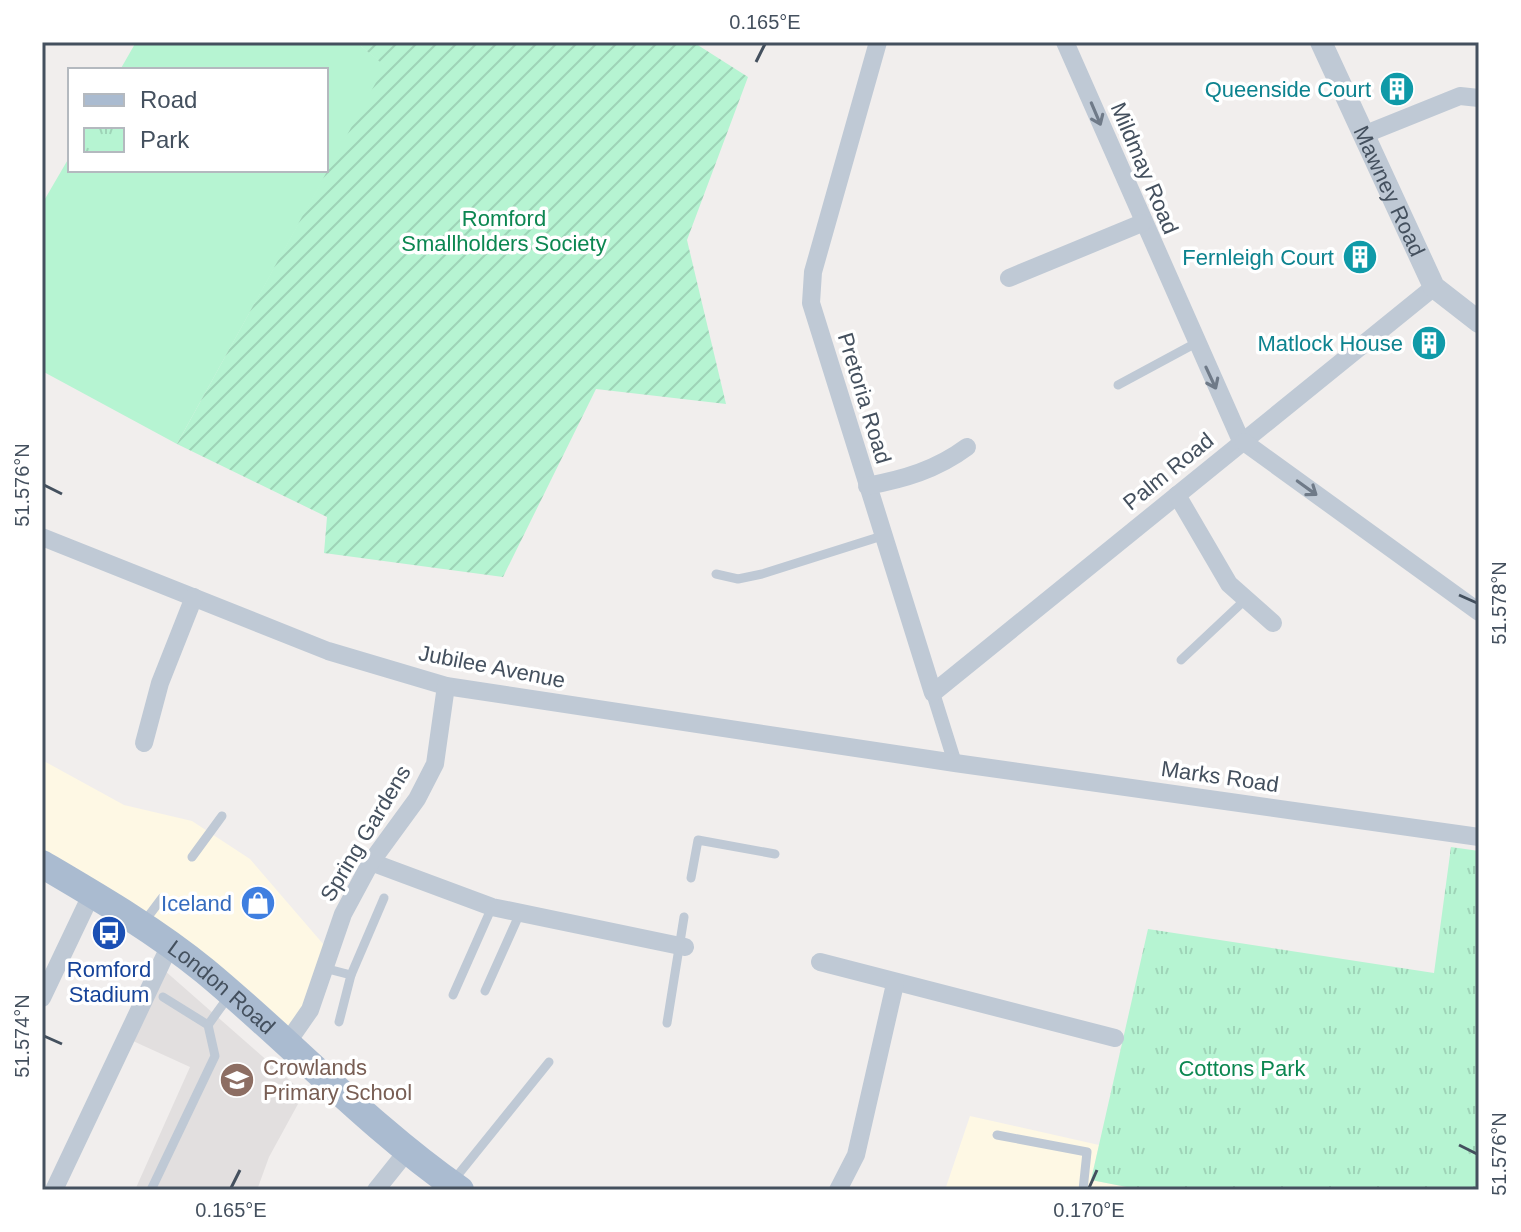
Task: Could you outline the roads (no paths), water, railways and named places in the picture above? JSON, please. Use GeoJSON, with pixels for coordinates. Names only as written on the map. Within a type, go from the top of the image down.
{"type":"FeatureCollection","features":[{"type":"Feature","properties":{"kind":"main road","name":"London Road"},"geometry":{"type":"LineString","coordinates":[[42,864],[170,945],[231,993],[408,1150],[455,1187]]}},
{"type":"Feature","properties":{"kind":"street","name":"Pretoria Road"},"geometry":{"type":"LineString","coordinates":[[878,42],[813,272],[811,303],[955,763]]}},
{"type":"Feature","properties":{"kind":"street","name":"Mildmay Road"},"geometry":{"type":"LineString","coordinates":[[1065,42],[1142,223],[1243,442],[1479,612]]}},
{"type":"Feature","properties":{"kind":"street","name":"Mawney Road"},"geometry":{"type":"LineString","coordinates":[[1321,42],[1434,287],[1479,322]]}},
{"type":"Feature","properties":{"kind":"street"},"geometry":{"type":"LineString","coordinates":[[1363,135],[1460,96],[1479,98]]}},
{"type":"Feature","properties":{"kind":"street"},"geometry":{"type":"LineString","coordinates":[[1009,278],[1142,223]]}},
{"type":"Feature","properties":{"kind":"street","name":"Palm Road"},"geometry":{"type":"LineString","coordinates":[[933,693],[1434,287]]}},
{"type":"Feature","properties":{"kind":"street"},"geometry":{"type":"LineString","coordinates":[[867,486],[908,478],[947,462],[967,447]]}},
{"type":"Feature","properties":{"kind":"street"},"geometry":{"type":"LineString","coordinates":[[1177,495],[1229,584],[1273,623]]}},
{"type":"Feature","properties":{"kind":"street","name":"Jubilee Avenue"},"geometry":{"type":"LineString","coordinates":[[42,537],[328,651],[446,686],[955,763]]}},
{"type":"Feature","properties":{"kind":"street"},"geometry":{"type":"LineString","coordinates":[[144,743],[160,683],[194,597]]}},
{"type":"Feature","properties":{"kind":"street","name":"Spring Gardens"},"geometry":{"type":"LineString","coordinates":[[287,1043],[310,1010],[343,914],[371,862],[417,799],[435,764],[446,686]]}},
{"type":"Feature","properties":{"kind":"street","name":"Marks Road"},"geometry":{"type":"LineString","coordinates":[[955,763],[1479,837]]}},
{"type":"Feature","properties":{"kind":"street"},"geometry":{"type":"LineString","coordinates":[[371,862],[492,907],[682,946]]}},
{"type":"Feature","properties":{"kind":"street"},"geometry":{"type":"LineString","coordinates":[[42,998],[92,893]]}},
{"type":"Feature","properties":{"kind":"street"},"geometry":{"type":"LineString","coordinates":[[54,1190],[170,945]]}},
{"type":"Feature","properties":{"kind":"street"},"geometry":{"type":"LineString","coordinates":[[820,962],[895,984],[1115,1038]]}},
{"type":"Feature","properties":{"kind":"street"},"geometry":{"type":"LineString","coordinates":[[838,1190],[856,1155],[895,984]]}},
{"type":"Feature","properties":{"kind":"street"},"geometry":{"type":"LineString","coordinates":[[376,1190],[408,1150]]}},
{"type":"Feature","properties":{"kind":"lane"},"geometry":{"type":"LineString","coordinates":[[1118,385],[1196,343]]}},
{"type":"Feature","properties":{"kind":"lane"},"geometry":{"type":"LineString","coordinates":[[716,574],[738,579],[762,574],[882,536]]}},
{"type":"Feature","properties":{"kind":"lane"},"geometry":{"type":"LineString","coordinates":[[1181,660],[1246,599]]}},
{"type":"Feature","properties":{"kind":"lane"},"geometry":{"type":"LineString","coordinates":[[192,857],[222,816]]}},
{"type":"Feature","properties":{"kind":"lane"},"geometry":{"type":"LineString","coordinates":[[691,878],[698,840],[775,854]]}},
{"type":"Feature","properties":{"kind":"lane"},"geometry":{"type":"LineString","coordinates":[[142,925],[162,898]]}},
{"type":"Feature","properties":{"kind":"lane"},"geometry":{"type":"LineString","coordinates":[[339,1022],[351,975],[384,898]]}},
{"type":"Feature","properties":{"kind":"lane"},"geometry":{"type":"LineString","coordinates":[[453,995],[492,907]]}},
{"type":"Feature","properties":{"kind":"lane"},"geometry":{"type":"LineString","coordinates":[[485,991],[520,913]]}},
{"type":"Feature","properties":{"kind":"lane"},"geometry":{"type":"LineString","coordinates":[[667,1023],[682,946],[684,917]]}},
{"type":"Feature","properties":{"kind":"lane"},"geometry":{"type":"LineString","coordinates":[[324,968],[351,975]]}},
{"type":"Feature","properties":{"kind":"lane"},"geometry":{"type":"LineString","coordinates":[[208,1025],[231,993]]}},
{"type":"Feature","properties":{"kind":"lane"},"geometry":{"type":"LineString","coordinates":[[151,1190],[215,1056],[208,1025],[163,997]]}},
{"type":"Feature","properties":{"kind":"lane"},"geometry":{"type":"LineString","coordinates":[[455,1187],[549,1062]]}},
{"type":"Feature","properties":{"kind":"lane"},"geometry":{"type":"LineString","coordinates":[[997,1135],[1087,1152],[1083,1190]]}},
{"type":"Feature","properties":{"kind":"place","name":"Queenside Court"},"geometry":{"type":"Point","coordinates":[1397,89]}},
{"type":"Feature","properties":{"kind":"place","name":"Fernleigh Court"},"geometry":{"type":"Point","coordinates":[1360,257]}},
{"type":"Feature","properties":{"kind":"place","name":"Matlock House"},"geometry":{"type":"Point","coordinates":[1429,343]}},
{"type":"Feature","properties":{"kind":"place","name":"Iceland"},"geometry":{"type":"Point","coordinates":[258,903]}},
{"type":"Feature","properties":{"kind":"place","name":"Romford Stadium"},"geometry":{"type":"Point","coordinates":[109,933]}},
{"type":"Feature","properties":{"kind":"place","name":"Crowlands Primary School"},"geometry":{"type":"Point","coordinates":[237,1080]}},
{"type":"Feature","properties":{"kind":"park label","name":"Romford Smallholders Society"},"geometry":{"type":"Point","coordinates":[504,230]}},
{"type":"Feature","properties":{"kind":"park label","name":"Cottons Park"},"geometry":{"type":"Point","coordinates":[1242,1068]}}]}
